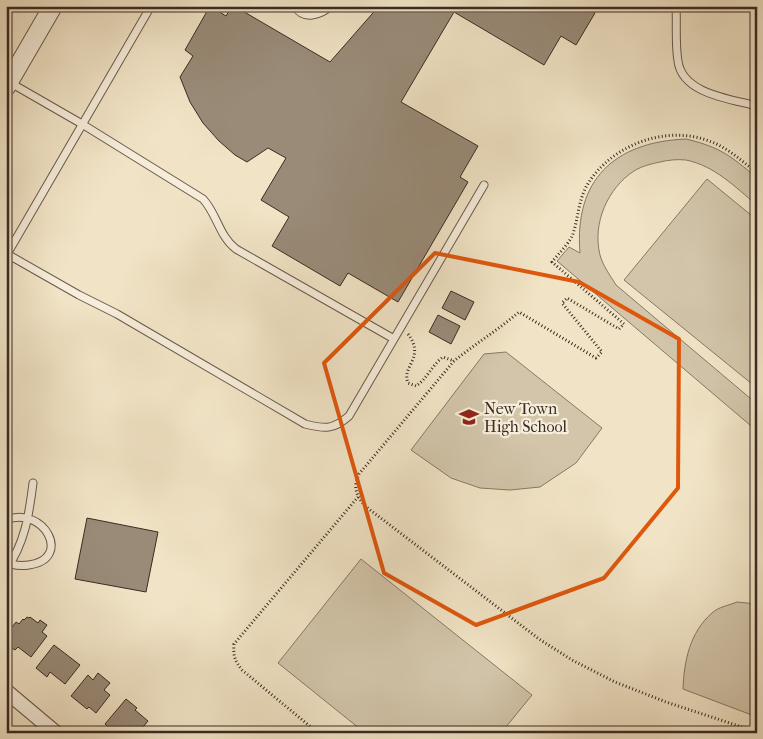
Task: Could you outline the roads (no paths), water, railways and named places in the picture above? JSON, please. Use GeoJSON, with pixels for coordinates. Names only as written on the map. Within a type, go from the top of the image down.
{"type":"FeatureCollection","features":[{"type":"Feature","properties":{"kind":"street"},"geometry":{"type":"LineString","coordinates":[[7,83],[52,6]]}},
{"type":"Feature","properties":{"kind":"street"},"geometry":{"type":"LineString","coordinates":[[6,691],[56,733]]}},
{"type":"Feature","properties":{"kind":"lane"},"geometry":{"type":"LineString","coordinates":[[151,6],[7,255],[117,314],[305,424],[318,428],[331,428],[349,416],[484,185]]}},
{"type":"Feature","properties":{"kind":"lane"},"geometry":{"type":"LineString","coordinates":[[295,6],[298,12],[304,15],[323,13],[331,6]]}},
{"type":"Feature","properties":{"kind":"lane"},"geometry":{"type":"LineString","coordinates":[[676,6],[678,62],[682,74],[697,88],[757,106]]}},
{"type":"Feature","properties":{"kind":"lane"},"geometry":{"type":"LineString","coordinates":[[7,83],[82,124],[203,199],[214,213],[223,235],[236,249],[394,339]]}},
{"type":"Feature","properties":{"kind":"lane"},"geometry":{"type":"LineString","coordinates":[[8,565],[20,548],[29,518],[32,483]]}},
{"type":"Feature","properties":{"kind":"lane"},"geometry":{"type":"LineString","coordinates":[[6,520],[19,517],[29,518],[39,522],[50,536],[50,552],[46,558],[36,564],[8,565]]}},
{"type":"Feature","properties":{"kind":"place","name":"New Town High School"},"geometry":{"type":"Point","coordinates":[469,417]}}]}
